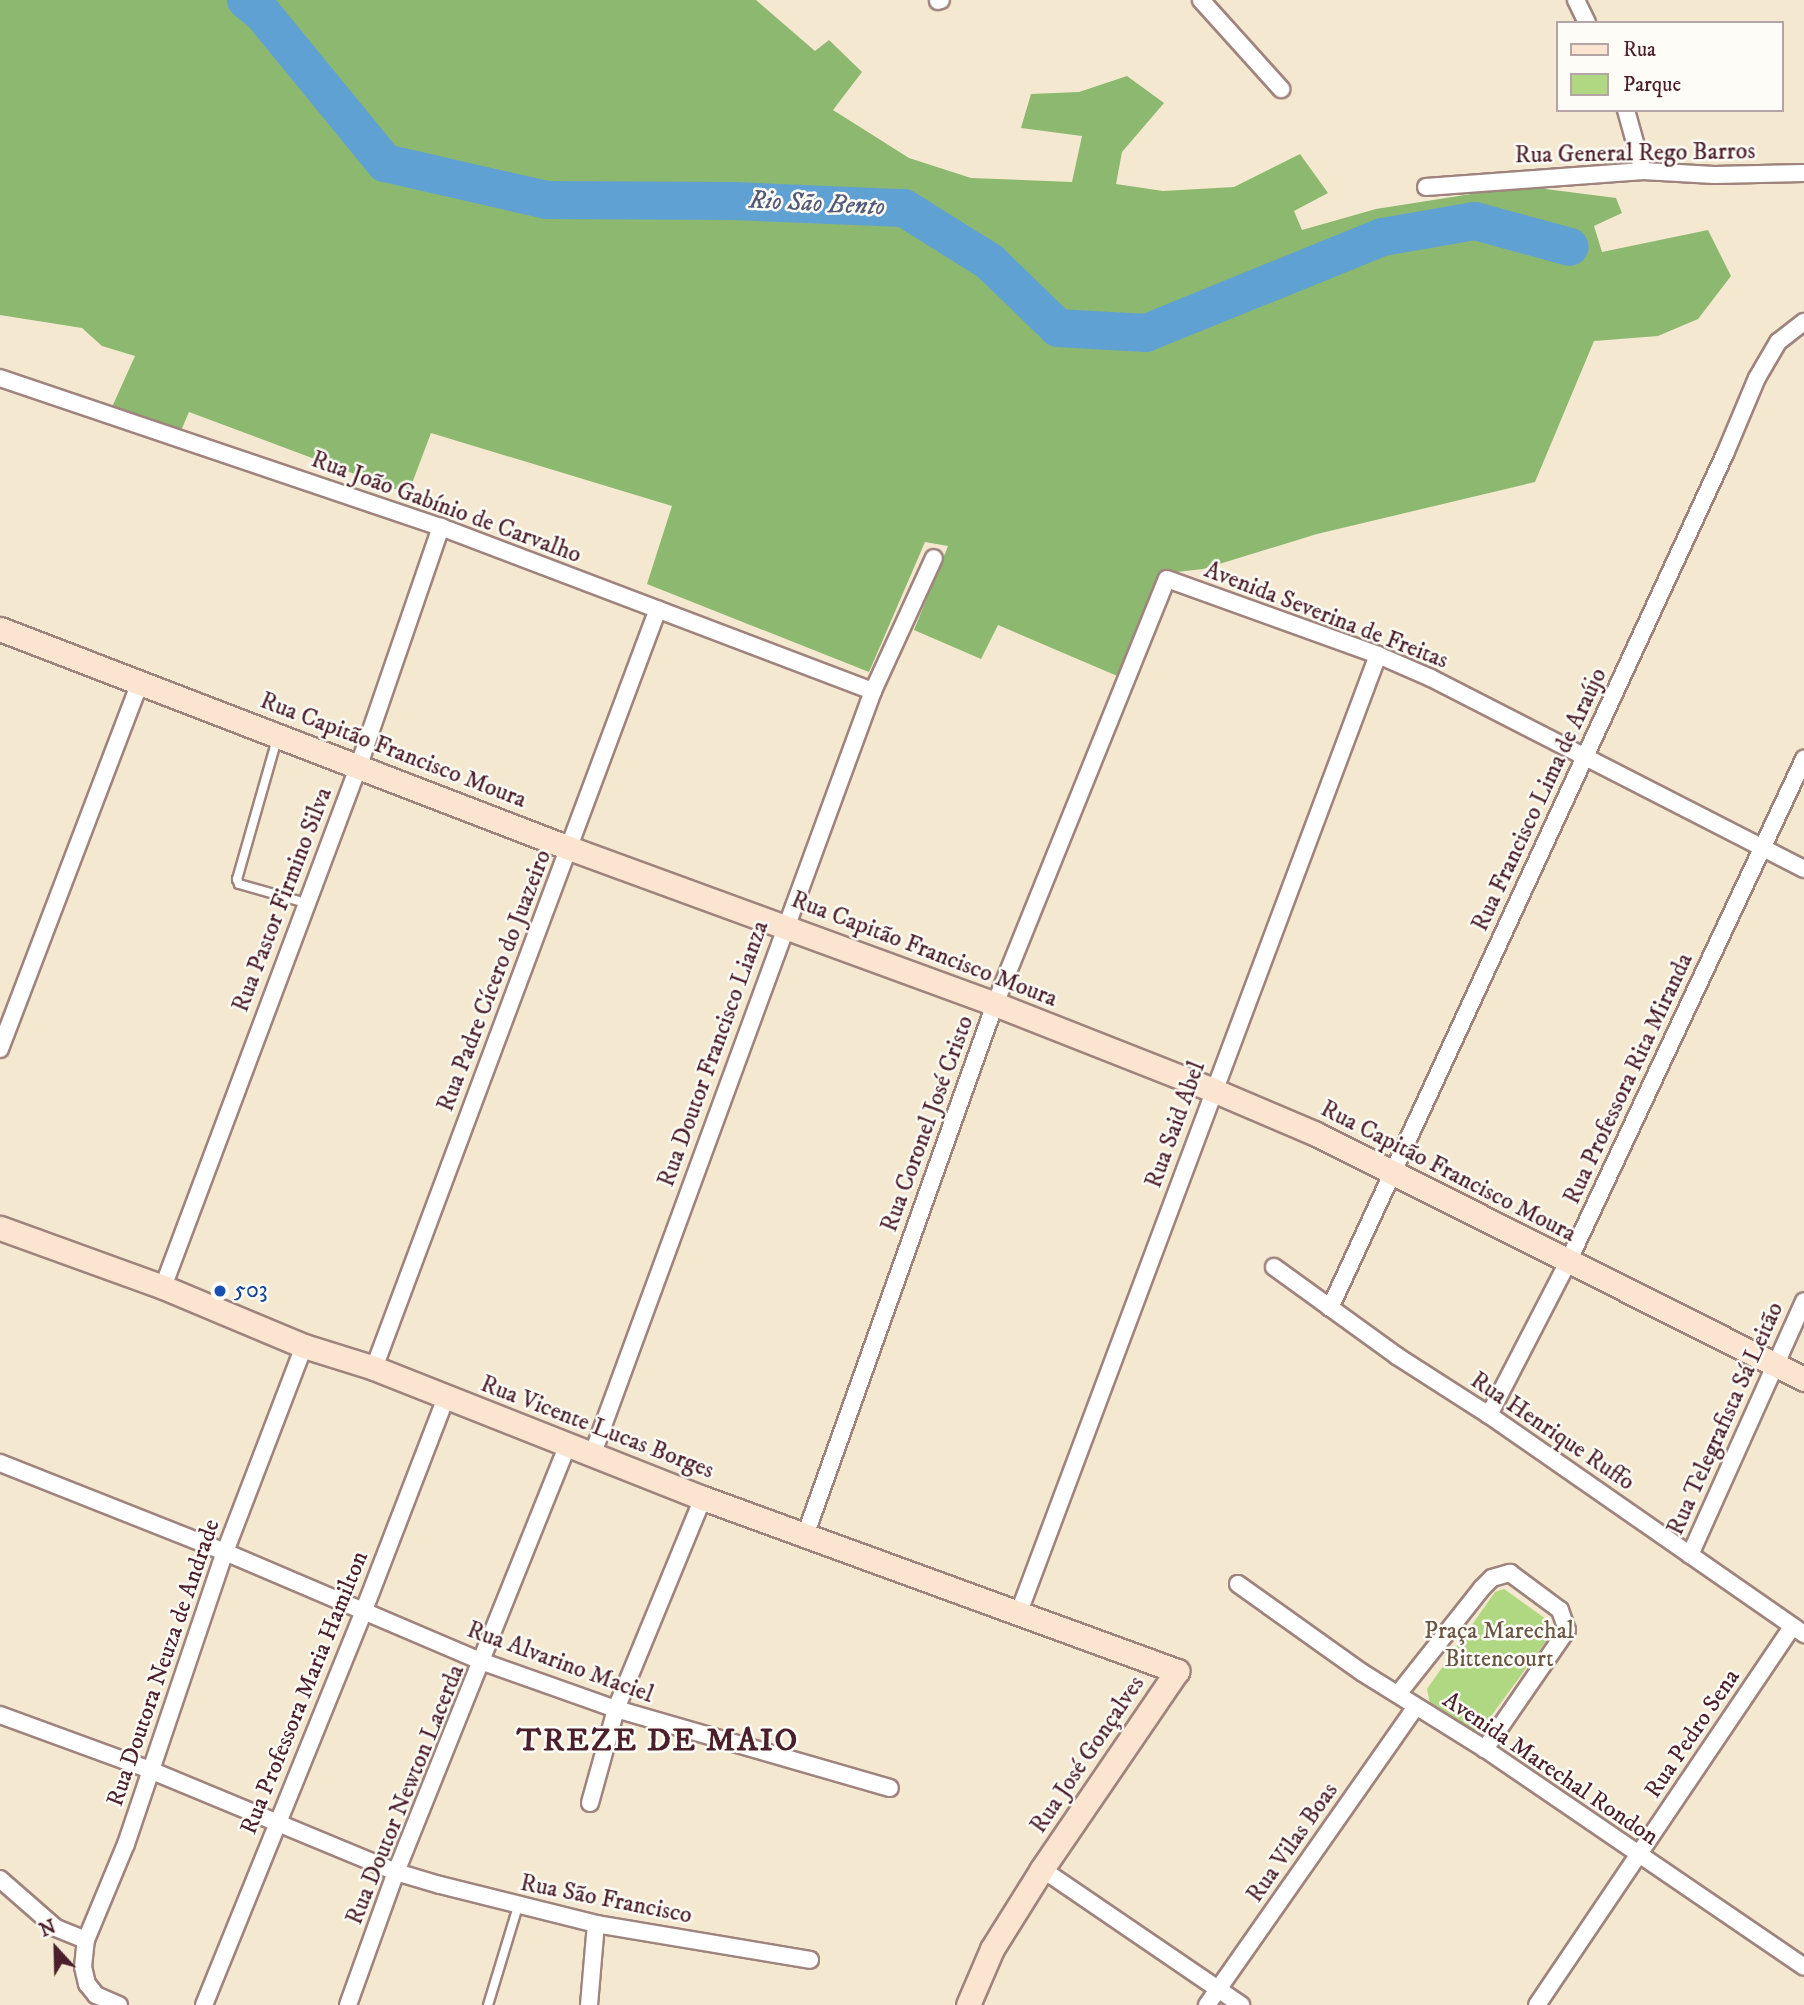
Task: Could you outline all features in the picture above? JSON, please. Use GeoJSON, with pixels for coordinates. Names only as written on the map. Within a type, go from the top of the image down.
{"type":"FeatureCollection","features":[{"type":"Feature","properties":{"kind":"main road","name":"Rua Capitão Francisco Moura"},"geometry":{"type":"LineString","coordinates":[[0,629],[569,848],[995,1004],[1213,1090],[1314,1133],[1804,1379]]}},
{"type":"Feature","properties":{"kind":"main road","name":"Rua Vicente Lucas Borges"},"geometry":{"type":"LineString","coordinates":[[0,1228],[163,1287],[304,1346],[374,1368],[703,1498],[806,1533],[1177,1671]]}},
{"type":"Feature","properties":{"kind":"main road","name":"Rua José Gonçalves"},"geometry":{"type":"LineString","coordinates":[[968,2005],[992,1949],[1042,1868],[1177,1671]]}},
{"type":"Feature","properties":{"kind":"street"},"geometry":{"type":"LineString","coordinates":[[1202,0],[1281,89]]}},
{"type":"Feature","properties":{"kind":"street"},"geometry":{"type":"LineString","coordinates":[[1576,0],[1586,21]]}},
{"type":"Feature","properties":{"kind":"street"},"geometry":{"type":"LineString","coordinates":[[1627,112],[1643,172]]}},
{"type":"Feature","properties":{"kind":"street","name":"Rua General Rego Barros"},"geometry":{"type":"LineString","coordinates":[[1426,187],[1643,172],[1714,175],[1804,173]]}},
{"type":"Feature","properties":{"kind":"street","name":"Rua Francisco Lima de Araújo"},"geometry":{"type":"LineString","coordinates":[[1330,1308],[1725,454],[1757,378],[1778,342],[1790,330],[1804,322]]}},
{"type":"Feature","properties":{"kind":"street","name":"Rua João Gabínio de Carvalho"},"geometry":{"type":"LineString","coordinates":[[0,378],[441,527],[873,691]]}},
{"type":"Feature","properties":{"kind":"street","name":"Rua Pastor Firmino Silva"},"geometry":{"type":"LineString","coordinates":[[163,1287],[359,765],[441,527]]}},
{"type":"Feature","properties":{"kind":"street","name":"Rua Doutor Francisco Lianza"},"geometry":{"type":"LineString","coordinates":[[593,1453],[873,691],[934,558]]}},
{"type":"Feature","properties":{"kind":"street","name":"Avenida Severina de Freitas"},"geometry":{"type":"LineString","coordinates":[[1167,579],[1378,655],[1431,678],[1804,869]]}},
{"type":"Feature","properties":{"kind":"street","name":"Rua Coronel José Cristo"},"geometry":{"type":"LineString","coordinates":[[806,1533],[995,1004],[1167,579]]}},
{"type":"Feature","properties":{"kind":"street","name":"Rua Padre Cícero do Juazeiro"},"geometry":{"type":"LineString","coordinates":[[374,1368],[658,609]]}},
{"type":"Feature","properties":{"kind":"street","name":"Rua Said Abel"},"geometry":{"type":"LineString","coordinates":[[1019,1612],[1378,655]]}},
{"type":"Feature","properties":{"kind":"street"},"geometry":{"type":"LineString","coordinates":[[0,1049],[140,683]]}},
{"type":"Feature","properties":{"kind":"street","name":"Rua Professora Rita Miranda"},"geometry":{"type":"LineString","coordinates":[[1489,1415],[1568,1262],[1804,759]]}},
{"type":"Feature","properties":{"kind":"street","name":"Rua Henrique Ruffo"},"geometry":{"type":"LineString","coordinates":[[1274,1267],[1396,1356],[1489,1415],[1798,1631]]}},
{"type":"Feature","properties":{"kind":"street","name":"Rua Telegrafista Sá Leitão"},"geometry":{"type":"LineString","coordinates":[[1690,1555],[1804,1301]]}},
{"type":"Feature","properties":{"kind":"street","name":"Rua Doutora Neuza de Andrade"},"geometry":{"type":"LineString","coordinates":[[91,2000],[85,1975],[86,1940],[118,1867],[225,1552],[304,1346]]}},
{"type":"Feature","properties":{"kind":"street","name":"Rua Professora Maria Hamilton"},"geometry":{"type":"LineString","coordinates":[[204,2005],[364,1610],[446,1397]]}},
{"type":"Feature","properties":{"kind":"street","name":"Rua Doutor Newton Lacerda"},"geometry":{"type":"LineString","coordinates":[[348,2005],[396,1872],[483,1662],[568,1445]]}},
{"type":"Feature","properties":{"kind":"street","name":"Rua Alvarino Maciel"},"geometry":{"type":"LineString","coordinates":[[0,1463],[225,1552],[483,1662],[616,1709],[890,1788]]}},
{"type":"Feature","properties":{"kind":"street"},"geometry":{"type":"LineString","coordinates":[[590,1803],[616,1709],[703,1498]]}},
{"type":"Feature","properties":{"kind":"street"},"geometry":{"type":"LineString","coordinates":[[1398,1694],[1482,1588],[1492,1578],[1510,1573],[1560,1610],[1566,1620],[1567,1630],[1485,1749]]}},
{"type":"Feature","properties":{"kind":"street","name":"Avenida Marechal Rondon"},"geometry":{"type":"LineString","coordinates":[[1238,1584],[1363,1673],[1485,1749],[1804,1967]]}},
{"type":"Feature","properties":{"kind":"street","name":"Rua Pedro Sena"},"geometry":{"type":"LineString","coordinates":[[1538,2005],[1798,1631]]}},
{"type":"Feature","properties":{"kind":"street","name":"Rua Vilas Boas"},"geometry":{"type":"LineString","coordinates":[[1208,2005],[1416,1707]]}},
{"type":"Feature","properties":{"kind":"street","name":"Rua São Francisco"},"geometry":{"type":"LineString","coordinates":[[0,1714],[150,1770],[396,1872],[518,1906],[596,1924],[810,1960]]}},
{"type":"Feature","properties":{"kind":"street"},"geometry":{"type":"LineString","coordinates":[[1042,1868],[1241,2005]]}},
{"type":"Feature","properties":{"kind":"street"},"geometry":{"type":"LineString","coordinates":[[0,1879],[55,1928],[86,1940]]}},
{"type":"Feature","properties":{"kind":"street"},"geometry":{"type":"LineString","coordinates":[[589,2005],[596,1924]]}},
{"type":"Feature","properties":{"kind":"street"},"geometry":{"type":"LineString","coordinates":[[91,2000],[119,2005]]}},
{"type":"Feature","properties":{"kind":"lane"},"geometry":{"type":"LineString","coordinates":[[278,735],[237,879],[239,884],[306,904]]}},
{"type":"Feature","properties":{"kind":"lane"},"geometry":{"type":"LineString","coordinates":[[488,2005],[518,1906]]}},
{"type":"Feature","properties":{"kind":"green space"},"geometry":{"type":"Polygon","coordinates":[[[0,0],[756,0],[815,51],[829,40],[862,72],[833,110],[909,158],[971,178],[1072,182],[1082,136],[1021,128],[1031,94],[1079,92],[1127,76],[1164,103],[1122,152],[1116,184],[1163,191],[1234,187],[1300,154],[1328,193],[1294,211],[1302,230],[1376,209],[1522,186],[1616,198],[1622,213],[1594,226],[1602,252],[1708,230],[1731,276],[1698,319],[1658,336],[1594,341],[1535,482],[1317,534],[1203,569],[1167,573],[1122,678],[998,625],[981,659],[914,630],[948,546],[925,542],[869,672],[647,584],[672,506],[431,433],[408,494],[189,412],[180,433],[112,407],[135,356],[102,346],[82,328],[0,315],[0,0]]]}},
{"type":"Feature","properties":{"kind":"green space","name":"Praça Marechal Bittencourt"},"geometry":{"type":"Polygon","coordinates":[[[1504,1589],[1550,1622],[1552,1633],[1483,1727],[1471,1732],[1430,1704],[1427,1689],[1495,1592],[1504,1589]]]}},
{"type":"Feature","properties":{"kind":"waterway","name":"Rio São Bento"},"geometry":{"type":"LineString","coordinates":[[246,0],[263,14],[385,163],[546,200],[734,201],[904,208],[990,262],[1058,328],[1146,333],[1383,237],[1475,221],[1570,247]]}},
{"type":"Feature","properties":{"kind":"place","name":"503"},"geometry":{"type":"Point","coordinates":[220,1291]}},
{"type":"Feature","properties":{"kind":"district","name":"TREZE DE MAIO"},"geometry":{"type":"Point","coordinates":[658,1741]}}]}
